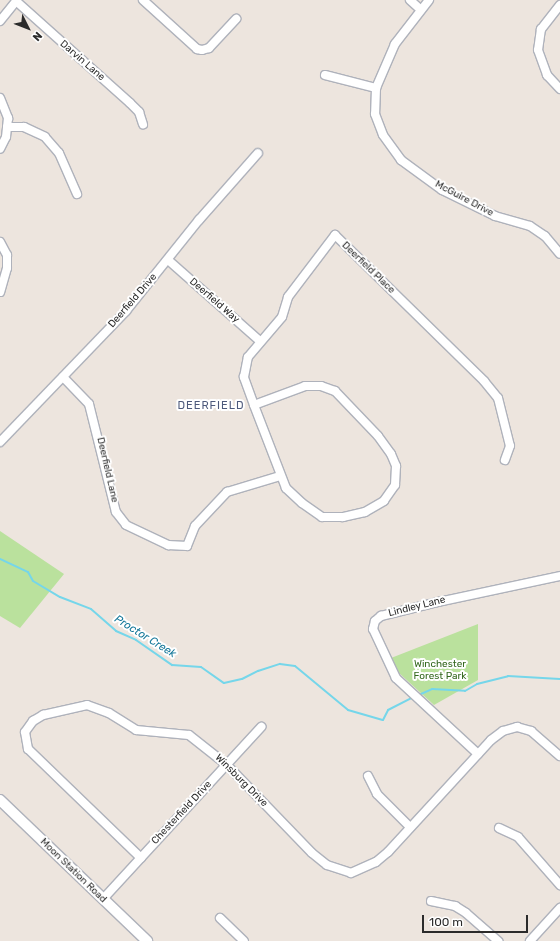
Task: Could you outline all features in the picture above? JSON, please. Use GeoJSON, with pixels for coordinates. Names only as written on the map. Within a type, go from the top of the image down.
{"type":"FeatureCollection","features":[{"type":"Feature","properties":{"kind":"street"},"geometry":{"type":"LineString","coordinates":[[143,0],[197,49],[202,50],[209,48],[236,19]]}},
{"type":"Feature","properties":{"kind":"street"},"geometry":{"type":"LineString","coordinates":[[410,0],[420,9]]}},
{"type":"Feature","properties":{"kind":"street","name":"McGuire Drive"},"geometry":{"type":"LineString","coordinates":[[428,0],[395,44],[376,88],[375,114],[383,135],[401,160],[442,190],[495,216],[530,226],[545,236],[560,254]]}},
{"type":"Feature","properties":{"kind":"street"},"geometry":{"type":"LineString","coordinates":[[0,22],[17,1]]}},
{"type":"Feature","properties":{"kind":"street","name":"Darvin Lane"},"geometry":{"type":"LineString","coordinates":[[17,1],[130,103],[139,112],[143,124]]}},
{"type":"Feature","properties":{"kind":"street"},"geometry":{"type":"LineString","coordinates":[[560,4],[541,29],[538,50],[547,75],[560,89]]}},
{"type":"Feature","properties":{"kind":"street"},"geometry":{"type":"LineString","coordinates":[[325,75],[376,88]]}},
{"type":"Feature","properties":{"kind":"street"},"geometry":{"type":"LineString","coordinates":[[0,98],[8,118],[7,128],[0,150]]}},
{"type":"Feature","properties":{"kind":"street"},"geometry":{"type":"LineString","coordinates":[[7,128],[24,127],[45,137],[59,153],[77,194]]}},
{"type":"Feature","properties":{"kind":"street","name":"Deerfield Drive"},"geometry":{"type":"LineString","coordinates":[[0,442],[126,312],[199,220],[258,153]]}},
{"type":"Feature","properties":{"kind":"street","name":"Deerfield Place"},"geometry":{"type":"LineString","coordinates":[[254,405],[305,386],[321,386],[335,391],[378,436],[391,454],[396,466],[395,485],[384,501],[365,512],[343,517],[322,517],[286,488],[280,476],[254,405],[244,377],[245,365],[260,341],[282,317],[288,296],[335,235],[484,381],[498,398],[510,446],[505,460]]}},
{"type":"Feature","properties":{"kind":"street"},"geometry":{"type":"LineString","coordinates":[[0,242],[7,255],[7,268],[0,292]]}},
{"type":"Feature","properties":{"kind":"street","name":"Deerfield Way"},"geometry":{"type":"LineString","coordinates":[[168,260],[260,341]]}},
{"type":"Feature","properties":{"kind":"street","name":"Deerfield Lane"},"geometry":{"type":"LineString","coordinates":[[63,377],[89,404],[116,512],[126,525],[168,545],[187,546],[195,526],[227,492],[280,476]]}},
{"type":"Feature","properties":{"kind":"street","name":"Lindley Lane"},"geometry":{"type":"LineString","coordinates":[[478,754],[396,678],[373,629],[375,621],[381,616],[438,602],[560,576]]}},
{"type":"Feature","properties":{"kind":"street","name":"Winsburg Drive"},"geometry":{"type":"LineString","coordinates":[[141,858],[28,749],[25,738],[28,725],[43,715],[87,705],[109,713],[136,730],[189,735],[227,765],[312,854],[327,865],[351,873],[376,862],[478,754],[503,731],[516,727],[531,731],[560,756]]}},
{"type":"Feature","properties":{"kind":"street","name":"Chesterfield Drive"},"geometry":{"type":"LineString","coordinates":[[103,899],[261,727]]}},
{"type":"Feature","properties":{"kind":"street"},"geometry":{"type":"LineString","coordinates":[[368,776],[377,794],[410,827]]}},
{"type":"Feature","properties":{"kind":"street","name":"Moon Station Road"},"geometry":{"type":"LineString","coordinates":[[0,800],[147,941]]}},
{"type":"Feature","properties":{"kind":"street"},"geometry":{"type":"LineString","coordinates":[[499,828],[518,837],[560,885]]}},
{"type":"Feature","properties":{"kind":"street"},"geometry":{"type":"LineString","coordinates":[[431,901],[455,906],[466,913],[498,941]]}},
{"type":"Feature","properties":{"kind":"street"},"geometry":{"type":"LineString","coordinates":[[530,941],[560,908]]}},
{"type":"Feature","properties":{"kind":"street"},"geometry":{"type":"LineString","coordinates":[[220,918],[244,941]]}},
{"type":"Feature","properties":{"kind":"green space"},"geometry":{"type":"Polygon","coordinates":[[[0,531],[64,574],[20,628],[0,616],[0,531]]]}},
{"type":"Feature","properties":{"kind":"green space","name":"Winchester Forest Park"},"geometry":{"type":"Polygon","coordinates":[[[478,624],[478,680],[434,705],[399,673],[391,658],[478,624]]]}},
{"type":"Feature","properties":{"kind":"waterway","name":"Proctor Creek"},"geometry":{"type":"LineString","coordinates":[[0,559],[28,572],[33,581],[60,597],[91,609],[116,631],[136,640],[172,665],[201,667],[224,683],[242,679],[258,671],[280,664],[295,666],[348,710],[383,720],[388,710],[410,699]]}},
{"type":"Feature","properties":{"kind":"waterway","name":"Proctor Creek"},"geometry":{"type":"LineString","coordinates":[[421,694],[432,689],[465,691],[477,684],[508,676],[560,679]]}},
{"type":"Feature","properties":{"kind":"district","name":"DEERFIELD"},"geometry":{"type":"Point","coordinates":[211,406]}}]}
